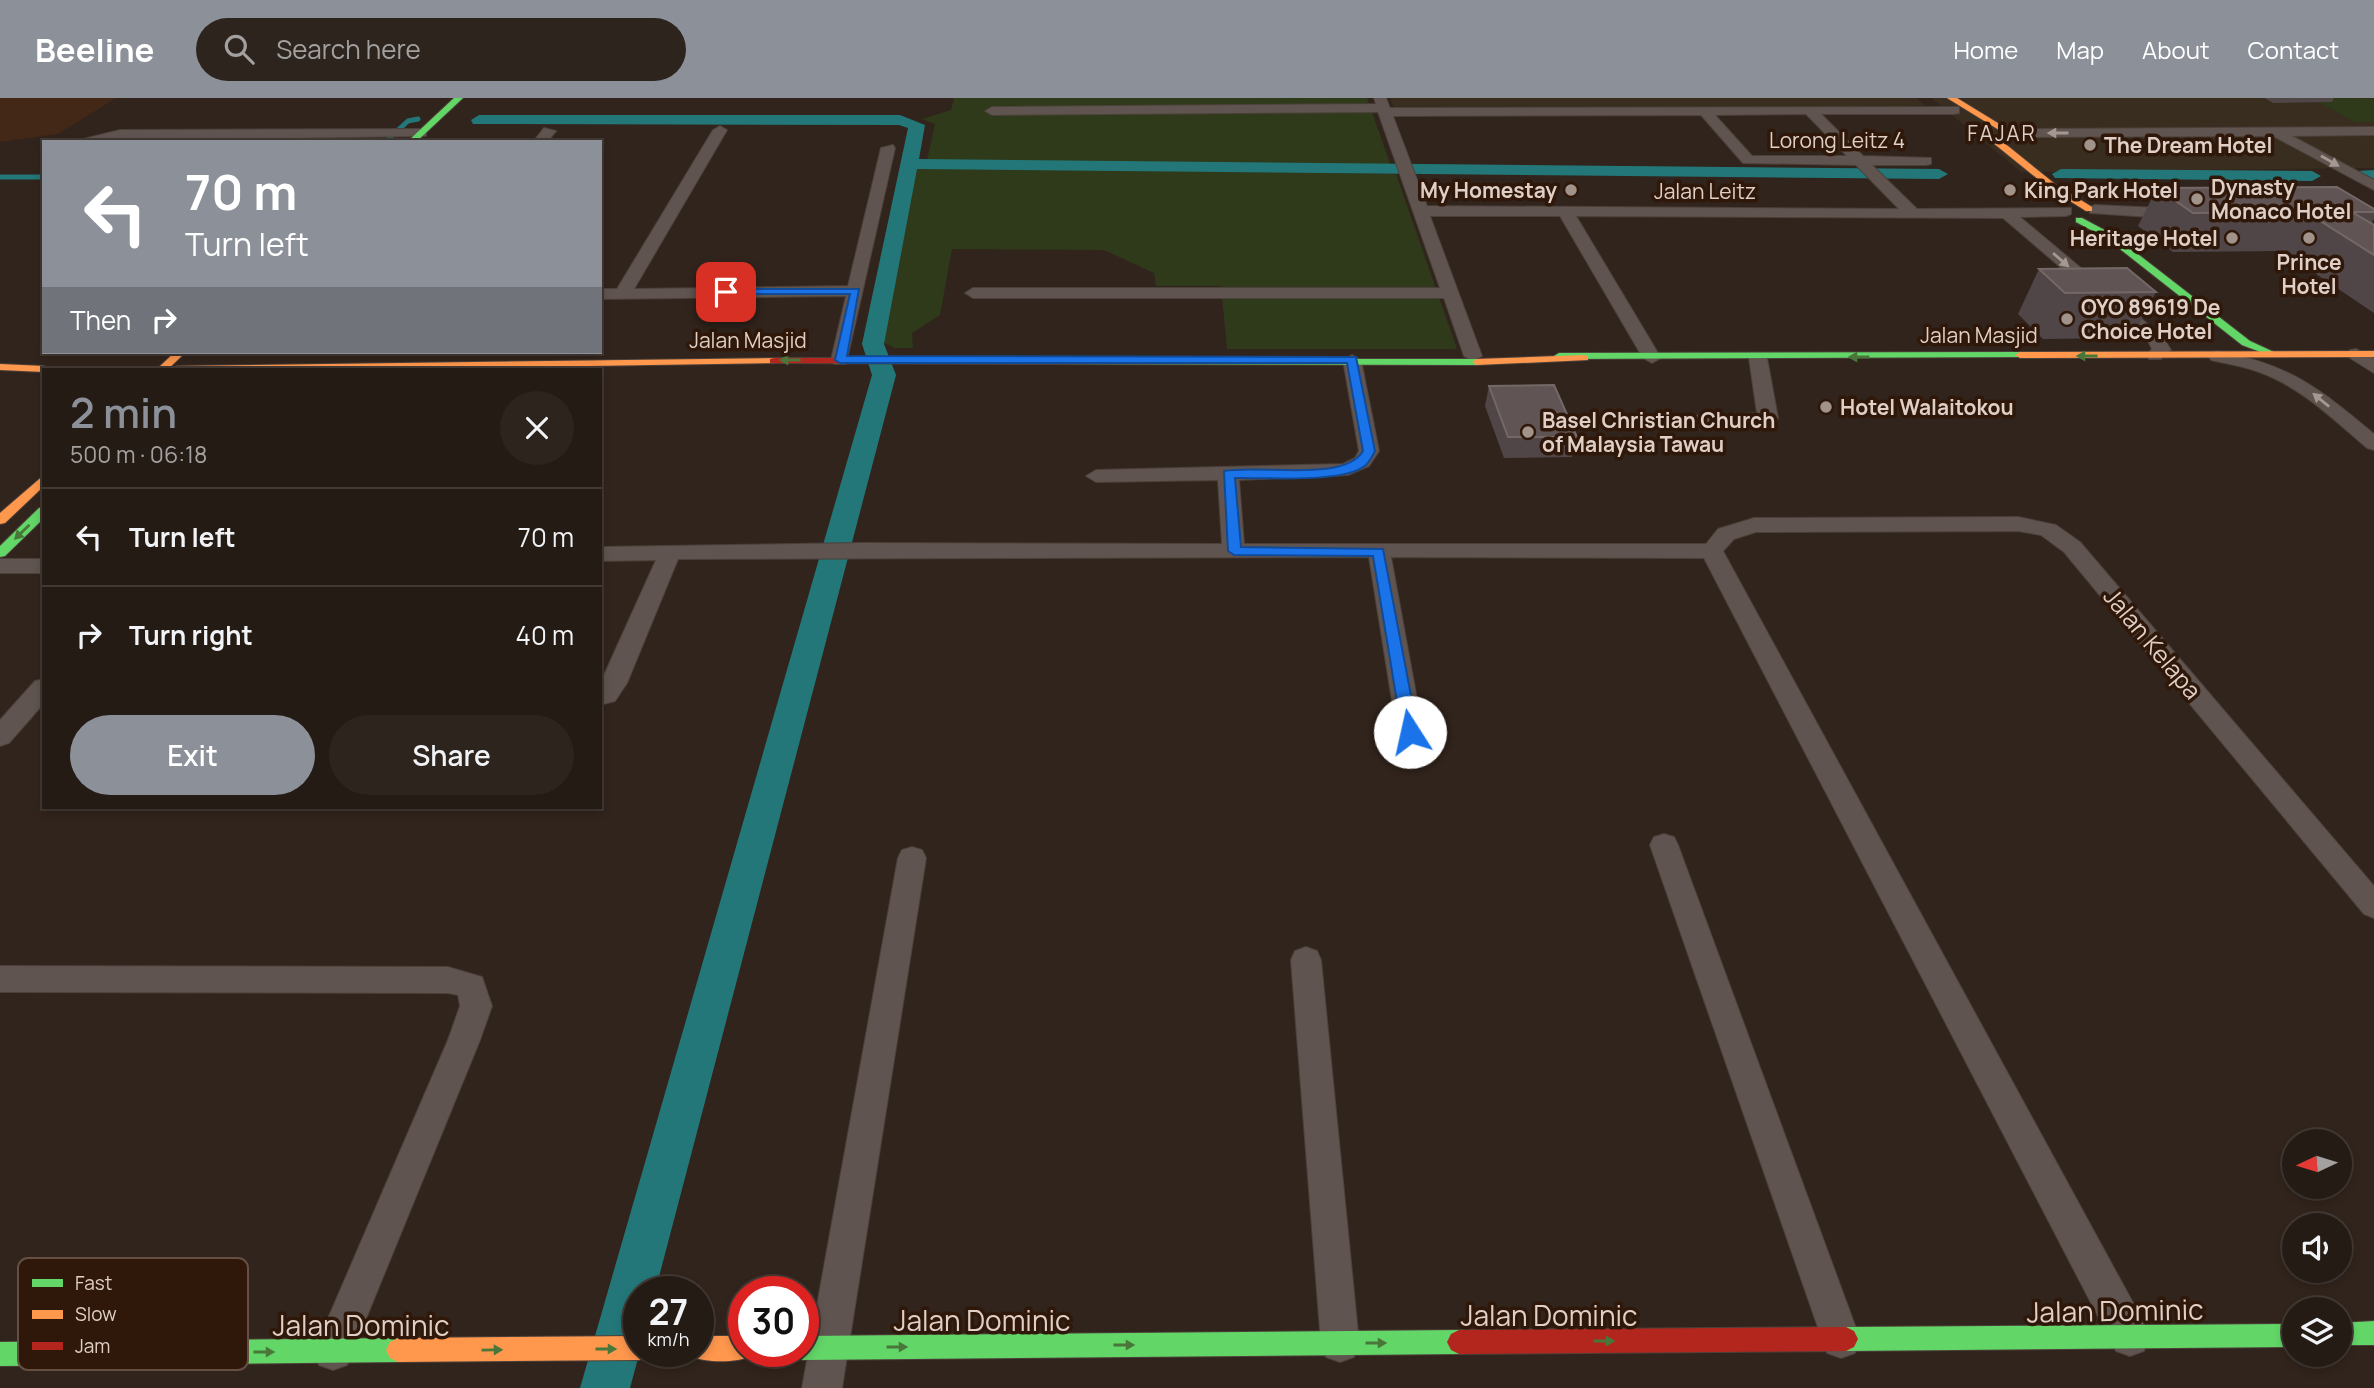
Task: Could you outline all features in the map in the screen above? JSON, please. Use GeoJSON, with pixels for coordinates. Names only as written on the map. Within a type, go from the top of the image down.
{"type":"FeatureCollection","features":[{"type":"Feature","properties":{"kind":"main road"},"geometry":{"type":"LineString","coordinates":[[411,136],[459,98]]}},
{"type":"Feature","properties":{"kind":"main road"},"geometry":{"type":"LineString","coordinates":[[411,136],[477,98]]}},
{"type":"Feature","properties":{"kind":"main road"},"geometry":{"type":"LineString","coordinates":[[1953,106],[1989,128]]}},
{"type":"Feature","properties":{"kind":"main road"},"geometry":{"type":"LineString","coordinates":[[1953,106],[2016,142],[2052,186],[2124,247],[2246,343],[2262,351],[2287,354]]}},
{"type":"Feature","properties":{"kind":"main road"},"geometry":{"type":"LineString","coordinates":[[2087,214],[2124,247]]}},
{"type":"Feature","properties":{"kind":"main road"},"geometry":{"type":"LineString","coordinates":[[163,368],[179,354]]}},
{"type":"Feature","properties":{"kind":"main road"},"geometry":{"type":"LineString","coordinates":[[191,368],[207,354]]}},
{"type":"Feature","properties":{"kind":"main road","name":"Jalan Masjid"},"geometry":{"type":"LineString","coordinates":[[1431,360],[1473,356],[1758,358],[2365,354]]}},
{"type":"Feature","properties":{"kind":"main road","name":"Jalan Masjid"},"geometry":{"type":"LineString","coordinates":[[262,368],[840,360],[1352,359],[1557,362],[1584,358]]}},
{"type":"Feature","properties":{"kind":"main road"},"geometry":{"type":"LineString","coordinates":[[0,368],[42,369]]}},
{"type":"Feature","properties":{"kind":"main road"},"geometry":{"type":"LineString","coordinates":[[0,520],[42,481]]}},
{"type":"Feature","properties":{"kind":"main road"},"geometry":{"type":"LineString","coordinates":[[0,553],[42,513]]}},
{"type":"Feature","properties":{"kind":"main road"},"geometry":{"type":"LineString","coordinates":[[2352,1334],[2374,1334]]}},
{"type":"Feature","properties":{"kind":"main road","name":"Jalan Dominic"},"geometry":{"type":"LineString","coordinates":[[819,1347],[2282,1335]]}},
{"type":"Feature","properties":{"kind":"main road","name":"Jalan Dominic"},"geometry":{"type":"LineString","coordinates":[[248,1352],[623,1349]]}},
{"type":"Feature","properties":{"kind":"main road","name":"Jalan Dominic"},"geometry":{"type":"LineString","coordinates":[[0,1354],[18,1354]]}},
{"type":"Feature","properties":{"kind":"street"},"geometry":{"type":"LineString","coordinates":[[1524,98],[1532,111]]}},
{"type":"Feature","properties":{"kind":"street"},"geometry":{"type":"LineString","coordinates":[[1382,106],[1473,356]]}},
{"type":"Feature","properties":{"kind":"street"},"geometry":{"type":"LineString","coordinates":[[992,111],[1382,106],[1532,111],[1921,111],[1953,106]]}},
{"type":"Feature","properties":{"kind":"street","name":"Lorong Leitz 4"},"geometry":{"type":"LineString","coordinates":[[1705,111],[1748,160],[1869,170],[1926,161]]}},
{"type":"Feature","properties":{"kind":"street"},"geometry":{"type":"LineString","coordinates":[[1810,111],[1913,214]]}},
{"type":"Feature","properties":{"kind":"street"},"geometry":{"type":"LineString","coordinates":[[2184,125],[2281,134],[2374,186]]}},
{"type":"Feature","properties":{"kind":"street"},"geometry":{"type":"LineString","coordinates":[[623,293],[720,130]]}},
{"type":"Feature","properties":{"kind":"street"},"geometry":{"type":"LineString","coordinates":[[2016,142],[2237,132],[2281,134],[2301,131],[2374,131]]}},
{"type":"Feature","properties":{"kind":"street"},"geometry":{"type":"LineString","coordinates":[[2237,132],[2281,146],[2374,202]]}},
{"type":"Feature","properties":{"kind":"street"},"geometry":{"type":"LineString","coordinates":[[87,140],[120,134],[411,136]]}},
{"type":"Feature","properties":{"kind":"street"},"geometry":{"type":"LineString","coordinates":[[840,360],[888,148]]}},
{"type":"Feature","properties":{"kind":"street","name":"Jalan Leitz"},"geometry":{"type":"LineString","coordinates":[[1421,211],[2010,216],[2087,214]]}},
{"type":"Feature","properties":{"kind":"street"},"geometry":{"type":"LineString","coordinates":[[1565,211],[1652,358]]}},
{"type":"Feature","properties":{"kind":"street"},"geometry":{"type":"LineString","coordinates":[[1989,214],[2199,214]]}},
{"type":"Feature","properties":{"kind":"street"},"geometry":{"type":"LineString","coordinates":[[2010,216],[2156,341],[2162,350],[2155,355]]}},
{"type":"Feature","properties":{"kind":"street"},"geometry":{"type":"LineString","coordinates":[[602,294],[856,291]]}},
{"type":"Feature","properties":{"kind":"street"},"geometry":{"type":"LineString","coordinates":[[973,293],[1451,293]]}},
{"type":"Feature","properties":{"kind":"street"},"geometry":{"type":"LineString","coordinates":[[2365,354],[2374,367]]}},
{"type":"Feature","properties":{"kind":"street"},"geometry":{"type":"LineString","coordinates":[[2210,355],[2248,361],[2282,372],[2303,385],[2374,444]]}},
{"type":"Feature","properties":{"kind":"street"},"geometry":{"type":"LineString","coordinates":[[1698,421],[1768,418],[1758,358]]}},
{"type":"Feature","properties":{"kind":"street"},"geometry":{"type":"LineString","coordinates":[[1096,477],[1327,472],[1348,469],[1362,462],[1369,451],[1352,359]]}},
{"type":"Feature","properties":{"kind":"street"},"geometry":{"type":"LineString","coordinates":[[1228,474],[1234,551]]}},
{"type":"Feature","properties":{"kind":"street","name":"Jalan Kelapa"},"geometry":{"type":"LineString","coordinates":[[1712,551],[1726,534],[1738,528],[1861,523],[2018,523],[2048,530],[2059,536],[2089,567],[2374,906]]}},
{"type":"Feature","properties":{"kind":"street"},"geometry":{"type":"LineString","coordinates":[[602,554],[862,550],[1712,551],[2130,1337]]}},
{"type":"Feature","properties":{"kind":"street"},"geometry":{"type":"LineString","coordinates":[[602,696],[614,683],[670,552]]}},
{"type":"Feature","properties":{"kind":"street"},"geometry":{"type":"LineString","coordinates":[[1379,552],[1410,732]]}},
{"type":"Feature","properties":{"kind":"street"},"geometry":{"type":"LineString","coordinates":[[0,566],[42,566]]}},
{"type":"Feature","properties":{"kind":"street"},"geometry":{"type":"LineString","coordinates":[[0,737],[33,711],[42,691]]}},
{"type":"Feature","properties":{"kind":"street"},"geometry":{"type":"LineString","coordinates":[[1664,845],[1841,1339]]}},
{"type":"Feature","properties":{"kind":"street"},"geometry":{"type":"LineString","coordinates":[[819,1332],[912,858]]}},
{"type":"Feature","properties":{"kind":"street"},"geometry":{"type":"LineString","coordinates":[[1306,960],[1340,1343]]}},
{"type":"Feature","properties":{"kind":"street"},"geometry":{"type":"LineString","coordinates":[[0,979],[449,980],[471,986],[476,1006],[464,1040],[333,1351]]}},
{"type":"Feature","properties":{"kind":"street"},"geometry":{"type":"LineString","coordinates":[[819,1367],[822,1388]]}},
{"type":"Feature","properties":{"kind":"shaded area"},"geometry":{"type":"Polygon","coordinates":[[[0,98],[116,98],[58,134],[0,142],[0,98]]]}},
{"type":"Feature","properties":{"kind":"shaded area"},"geometry":{"type":"Polygon","coordinates":[[[1390,98],[1917,98],[1925,105],[1394,109],[1390,98]]]}},
{"type":"Feature","properties":{"kind":"shaded area"},"geometry":{"type":"Polygon","coordinates":[[[1931,98],[2374,98],[2374,168],[2021,172],[1931,98]]]}},
{"type":"Feature","properties":{"kind":"green space"},"geometry":{"type":"Polygon","coordinates":[[[954,98],[1367,98],[1392,169],[927,160],[935,124],[922,119],[951,110],[954,98]]]}},
{"type":"Feature","properties":{"kind":"green space"},"geometry":{"type":"Polygon","coordinates":[[[2323,98],[2374,99],[2374,122],[2355,122],[2319,102],[2330,102],[2323,98]]]}},
{"type":"Feature","properties":{"kind":"green space"},"geometry":{"type":"Polygon","coordinates":[[[913,167],[1396,174],[1457,349],[1227,349],[1221,286],[1156,286],[1154,273],[1104,250],[952,249],[940,315],[912,333],[913,348],[895,348],[882,342],[913,167]]]}},
{"type":"Feature","properties":{"kind":"building"},"geometry":{"type":"Polygon","coordinates":[[[2337,187],[2374,209],[2374,212],[2352,212],[2374,225],[2374,255],[2306,212],[2193,213],[2157,188],[2337,187]]]}},
{"type":"Feature","properties":{"kind":"building"},"geometry":{"type":"Polygon","coordinates":[[[2127,268],[2156,292],[2065,293],[2039,269],[2127,268]]]}},
{"type":"Feature","properties":{"kind":"building"},"geometry":{"type":"Polygon","coordinates":[[[1554,385],[1577,437],[1508,437],[1489,386],[1554,385]]]}},
{"type":"Feature","properties":{"kind":"waterway"},"geometry":{"type":"LineString","coordinates":[[387,140],[408,121],[418,119]]}},
{"type":"Feature","properties":{"kind":"waterway"},"geometry":{"type":"LineString","coordinates":[[479,120],[900,120],[917,125],[909,164]]}},
{"type":"Feature","properties":{"kind":"waterway"},"geometry":{"type":"LineString","coordinates":[[605,1388],[884,375],[873,344],[909,164]]}},
{"type":"Feature","properties":{"kind":"waterway"},"geometry":{"type":"LineString","coordinates":[[909,164],[1939,174]]}},
{"type":"Feature","properties":{"kind":"waterway"},"geometry":{"type":"LineString","coordinates":[[2061,174],[2312,176]]}},
{"type":"Feature","properties":{"kind":"waterway"},"geometry":{"type":"LineString","coordinates":[[2364,175],[2374,175]]}},
{"type":"Feature","properties":{"kind":"waterway"},"geometry":{"type":"LineString","coordinates":[[0,177],[42,177]]}},
{"type":"Feature","properties":{"kind":"traffic: fast"},"geometry":{"type":"LineString","coordinates":[[413,140],[459,98]]}},
{"type":"Feature","properties":{"kind":"traffic: fast"},"geometry":{"type":"LineString","coordinates":[[2079,220],[2109,236],[2246,343],[2271,353]]}},
{"type":"Feature","properties":{"kind":"traffic: fast"},"geometry":{"type":"LineString","coordinates":[[1559,356],[2020,355]]}},
{"type":"Feature","properties":{"kind":"traffic: fast"},"geometry":{"type":"LineString","coordinates":[[1045,361],[1477,362]]}},
{"type":"Feature","properties":{"kind":"traffic: fast"},"geometry":{"type":"LineString","coordinates":[[0,553],[42,513]]}},
{"type":"Feature","properties":{"kind":"traffic: fast"},"geometry":{"type":"LineString","coordinates":[[2352,1334],[2374,1333]]}},
{"type":"Feature","properties":{"kind":"traffic: fast"},"geometry":{"type":"LineString","coordinates":[[1846,1339],[2282,1335]]}},
{"type":"Feature","properties":{"kind":"traffic: fast"},"geometry":{"type":"LineString","coordinates":[[819,1348],[1459,1342]]}},
{"type":"Feature","properties":{"kind":"traffic: fast"},"geometry":{"type":"LineString","coordinates":[[248,1352],[398,1350]]}},
{"type":"Feature","properties":{"kind":"traffic: fast"},"geometry":{"type":"LineString","coordinates":[[0,1354],[18,1354]]}},
{"type":"Feature","properties":{"kind":"traffic: slow"},"geometry":{"type":"LineString","coordinates":[[1951,98],[2002,128]]}},
{"type":"Feature","properties":{"kind":"traffic: slow"},"geometry":{"type":"LineString","coordinates":[[1990,136],[2052,186],[2089,209]]}},
{"type":"Feature","properties":{"kind":"traffic: slow"},"geometry":{"type":"LineString","coordinates":[[163,368],[179,354]]}},
{"type":"Feature","properties":{"kind":"traffic: slow"},"geometry":{"type":"LineString","coordinates":[[2020,355],[2374,354]]}},
{"type":"Feature","properties":{"kind":"traffic: slow"},"geometry":{"type":"LineString","coordinates":[[1477,362],[1584,358]]}},
{"type":"Feature","properties":{"kind":"traffic: slow"},"geometry":{"type":"LineString","coordinates":[[252,368],[774,361]]}},
{"type":"Feature","properties":{"kind":"traffic: slow"},"geometry":{"type":"LineString","coordinates":[[0,367],[42,369]]}},
{"type":"Feature","properties":{"kind":"traffic: slow"},"geometry":{"type":"LineString","coordinates":[[0,520],[42,481]]}},
{"type":"Feature","properties":{"kind":"traffic: slow"},"geometry":{"type":"LineString","coordinates":[[398,1350],[623,1348]]}},
{"type":"Feature","properties":{"kind":"traffic: slow"},"geometry":{"type":"LineString","coordinates":[[714,1348],[728,1348]]}},
{"type":"Feature","properties":{"kind":"traffic: jam"},"geometry":{"type":"LineString","coordinates":[[774,361],[1045,361]]}},
{"type":"Feature","properties":{"kind":"traffic: jam"},"geometry":{"type":"LineString","coordinates":[[1459,1342],[1846,1339]]}},
{"type":"Feature","properties":{"kind":"place","name":"The Dream Hotel"},"geometry":{"type":"Point","coordinates":[2090,145]}},
{"type":"Feature","properties":{"kind":"place","name":"My Homestay"},"geometry":{"type":"Point","coordinates":[1571,190]}},
{"type":"Feature","properties":{"kind":"place","name":"King Park Hotel"},"geometry":{"type":"Point","coordinates":[2010,190]}},
{"type":"Feature","properties":{"kind":"place","name":"Dynasty Monaco Hotel"},"geometry":{"type":"Point","coordinates":[2197,199]}},
{"type":"Feature","properties":{"kind":"place","name":"Heritage Hotel"},"geometry":{"type":"Point","coordinates":[2232,238]}},
{"type":"Feature","properties":{"kind":"place","name":"Prince Hotel"},"geometry":{"type":"Point","coordinates":[2309,238]}},
{"type":"Feature","properties":{"kind":"place","name":"OYO 89619 De Choice Hotel"},"geometry":{"type":"Point","coordinates":[2067,319]}},
{"type":"Feature","properties":{"kind":"place","name":"Hotel Walaitokou"},"geometry":{"type":"Point","coordinates":[1826,407]}},
{"type":"Feature","properties":{"kind":"place","name":"Basel Christian Church of Malaysia Tawau"},"geometry":{"type":"Point","coordinates":[1528,432]}},
{"type":"Feature","properties":{"kind":"district","name":"FAJAR"},"geometry":{"type":"Point","coordinates":[2002,133]}},
{"type":"Feature","properties":{"kind":"route"},"geometry":{"type":"LineString","coordinates":[[726,292],[856,291],[840,360],[1352,359],[1369,451],[1362,462],[1348,469],[1327,472],[1228,474],[1234,551],[1379,552],[1410,732]]}}]}
